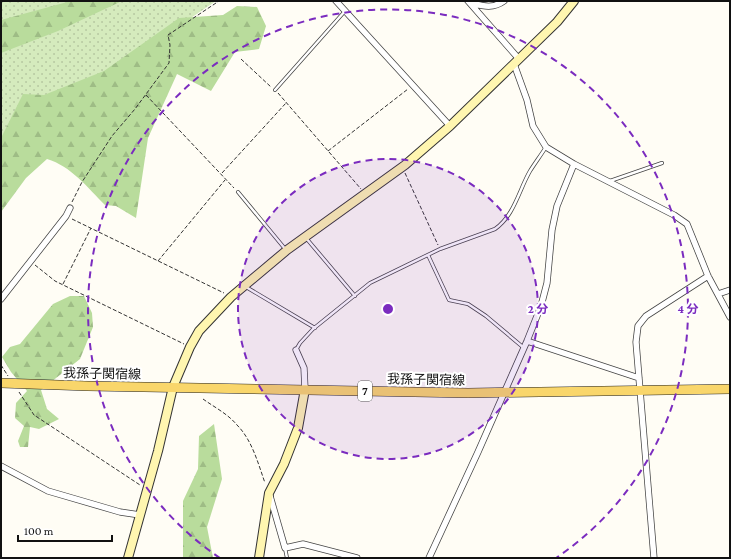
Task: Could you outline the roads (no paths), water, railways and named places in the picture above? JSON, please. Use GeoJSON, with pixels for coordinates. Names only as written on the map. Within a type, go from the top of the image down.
{"type":"FeatureCollection","features":[{"type":"Feature","properties":{"kind":"main road","name":"我孫子関宿線"},"geometry":{"type":"LineString","coordinates":[[1,383],[504,394],[730,389]]}},
{"type":"Feature","properties":{"kind":"street"},"geometry":{"type":"LineString","coordinates":[[336,1],[450,126]]}},
{"type":"Feature","properties":{"kind":"street"},"geometry":{"type":"LineString","coordinates":[[469,2],[489,7],[495,6],[504,1]]}},
{"type":"Feature","properties":{"kind":"street"},"geometry":{"type":"LineString","coordinates":[[128,558],[173,387],[190,347],[214,314],[231,297],[287,250],[402,167],[450,126],[557,22],[574,1]]}},
{"type":"Feature","properties":{"kind":"street"},"geometry":{"type":"LineString","coordinates":[[469,2],[516,62],[533,126],[546,147],[574,164],[687,224],[708,276],[730,317]]}},
{"type":"Feature","properties":{"kind":"street"},"geometry":{"type":"LineString","coordinates":[[429,558],[504,394],[527,341],[540,306],[547,284],[552,230],[557,206],[574,164]]}},
{"type":"Feature","properties":{"kind":"street"},"geometry":{"type":"LineString","coordinates":[[1,300],[66,216],[70,208]]}},
{"type":"Feature","properties":{"kind":"street"},"geometry":{"type":"LineString","coordinates":[[654,558],[636,342],[638,326],[646,316],[708,276]]}},
{"type":"Feature","properties":{"kind":"street"},"geometry":{"type":"LineString","coordinates":[[718,294],[730,290]]}},
{"type":"Feature","properties":{"kind":"street"},"geometry":{"type":"LineString","coordinates":[[527,341],[639,378]]}},
{"type":"Feature","properties":{"kind":"street"},"geometry":{"type":"LineString","coordinates":[[259,558],[269,493],[284,464],[298,428],[305,389],[304,368],[296,350]]}},
{"type":"Feature","properties":{"kind":"street"},"geometry":{"type":"LineString","coordinates":[[1,466],[48,491],[100,507],[140,515]]}},
{"type":"Feature","properties":{"kind":"street"},"geometry":{"type":"LineString","coordinates":[[269,493],[285,548],[303,544],[357,558]]}},
{"type":"Feature","properties":{"kind":"lane"},"geometry":{"type":"LineString","coordinates":[[275,90],[345,10]]}},
{"type":"Feature","properties":{"kind":"lane"},"geometry":{"type":"LineString","coordinates":[[296,350],[300,343],[315,328],[370,282],[440,249],[495,229],[502,225],[507,218],[530,171],[546,147]]}},
{"type":"Feature","properties":{"kind":"lane"},"geometry":{"type":"LineString","coordinates":[[608,181],[662,163]]}},
{"type":"Feature","properties":{"kind":"lane"},"geometry":{"type":"LineString","coordinates":[[238,192],[287,250]]}},
{"type":"Feature","properties":{"kind":"lane"},"geometry":{"type":"LineString","coordinates":[[305,237],[355,296]]}},
{"type":"Feature","properties":{"kind":"lane"},"geometry":{"type":"LineString","coordinates":[[428,255],[449,300],[468,304],[486,316],[524,348]]}},
{"type":"Feature","properties":{"kind":"lane"},"geometry":{"type":"LineString","coordinates":[[244,286],[315,328]]}},
{"type":"Feature","properties":{"kind":"lane"},"geometry":{"type":"LineString","coordinates":[[285,548],[287,558]]}}]}
